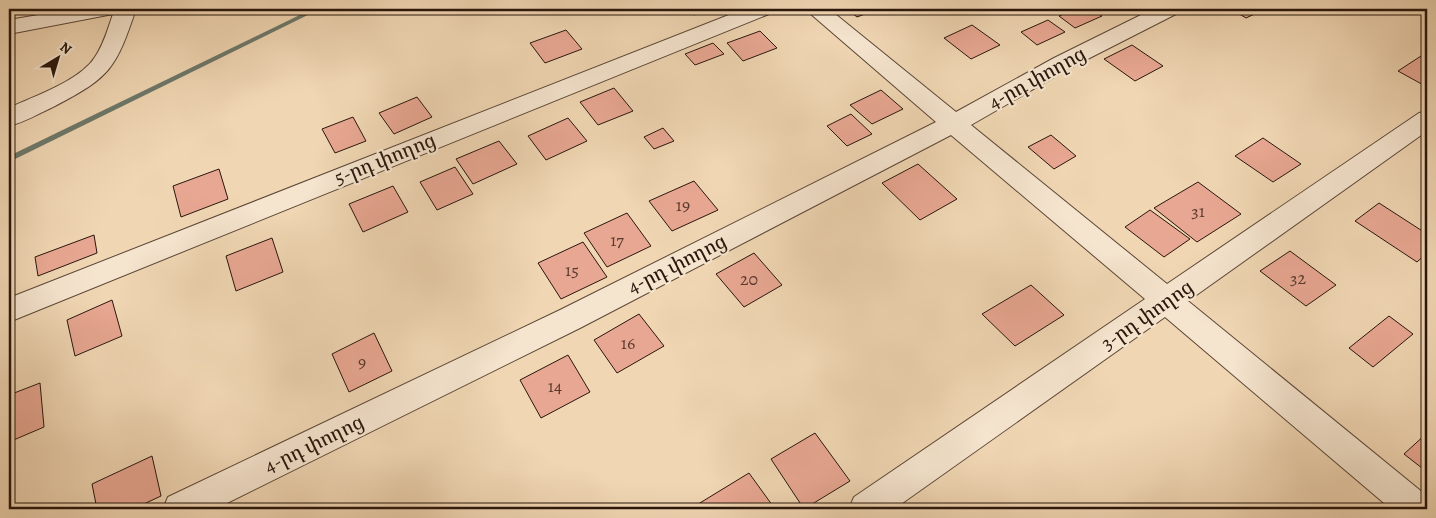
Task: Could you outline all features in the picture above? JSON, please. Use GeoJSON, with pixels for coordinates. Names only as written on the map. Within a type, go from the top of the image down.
{"type":"FeatureCollection","features":[{"type":"Feature","properties":{"kind":"street"},"geometry":{"type":"LineString","coordinates":[[9,27],[107,9]]}},
{"type":"Feature","properties":{"kind":"street"},"geometry":{"type":"LineString","coordinates":[[9,118],[76,83],[98,69],[112,46],[125,9]]}},
{"type":"Feature","properties":{"kind":"street","name":"5-րդ փողոց"},"geometry":{"type":"LineString","coordinates":[[9,310],[762,9]]}},
{"type":"Feature","properties":{"kind":"street"},"geometry":{"type":"LineString","coordinates":[[816,9],[1417,509]]}},
{"type":"Feature","properties":{"kind":"street","name":"4-րդ փողոց"},"geometry":{"type":"LineString","coordinates":[[180,509],[570,319],[955,123],[1062,64],[1169,9]]}},
{"type":"Feature","properties":{"kind":"street","name":"3-րդ փողոց"},"geometry":{"type":"LineString","coordinates":[[866,509],[1168,301],[1427,119]]}},
{"type":"Feature","properties":{"kind":"building"},"geometry":{"type":"Polygon","coordinates":[[[687,9],[711,9],[694,15],[687,9]]]}},
{"type":"Feature","properties":{"kind":"building"},"geometry":{"type":"Polygon","coordinates":[[[847,9],[878,9],[857,17],[847,9]]]}},
{"type":"Feature","properties":{"kind":"building"},"geometry":{"type":"Polygon","coordinates":[[[1075,9],[1092,9],[1102,16],[1075,28],[1059,16],[1075,9]]]}},
{"type":"Feature","properties":{"kind":"building"},"geometry":{"type":"Polygon","coordinates":[[[1231,9],[1265,9],[1246,18],[1231,9]]]}},
{"type":"Feature","properties":{"kind":"building"},"geometry":{"type":"Polygon","coordinates":[[[1048,20],[1065,32],[1037,45],[1021,32],[1048,20]]]}},
{"type":"Feature","properties":{"kind":"building"},"geometry":{"type":"Polygon","coordinates":[[[972,25],[1000,45],[971,59],[944,38],[972,25]]]}},
{"type":"Feature","properties":{"kind":"building"},"geometry":{"type":"Polygon","coordinates":[[[566,30],[582,49],[545,63],[530,43],[566,30]]]}},
{"type":"Feature","properties":{"kind":"building"},"geometry":{"type":"Polygon","coordinates":[[[760,31],[777,48],[743,61],[727,43],[760,31]]]}},
{"type":"Feature","properties":{"kind":"building"},"geometry":{"type":"Polygon","coordinates":[[[713,43],[724,54],[695,65],[685,54],[713,43]]]}},
{"type":"Feature","properties":{"kind":"building"},"geometry":{"type":"Polygon","coordinates":[[[1132,45],[1163,66],[1135,81],[1104,59],[1132,45]]]}},
{"type":"Feature","properties":{"kind":"building"},"geometry":{"type":"Polygon","coordinates":[[[1421,56],[1427,59],[1427,87],[1398,71],[1421,56]]]}},
{"type":"Feature","properties":{"kind":"building"},"geometry":{"type":"Polygon","coordinates":[[[614,88],[633,111],[598,125],[580,102],[614,88]]]}},
{"type":"Feature","properties":{"kind":"building"},"geometry":{"type":"Polygon","coordinates":[[[881,90],[903,109],[872,124],[850,105],[881,90]]]}},
{"type":"Feature","properties":{"kind":"building"},"geometry":{"type":"Polygon","coordinates":[[[417,97],[432,117],[394,134],[379,113],[417,97]]]}},
{"type":"Feature","properties":{"kind":"building"},"geometry":{"type":"Polygon","coordinates":[[[851,114],[872,134],[847,146],[827,126],[851,114]]]}},
{"type":"Feature","properties":{"kind":"building"},"geometry":{"type":"Polygon","coordinates":[[[353,117],[366,141],[335,153],[322,129],[353,117]]]}},
{"type":"Feature","properties":{"kind":"building"},"geometry":{"type":"Polygon","coordinates":[[[568,118],[587,141],[546,160],[528,136],[568,118]]]}},
{"type":"Feature","properties":{"kind":"building"},"geometry":{"type":"Polygon","coordinates":[[[663,128],[674,141],[654,149],[644,137],[663,128]]]}},
{"type":"Feature","properties":{"kind":"building"},"geometry":{"type":"Polygon","coordinates":[[[1051,135],[1076,156],[1054,169],[1028,147],[1051,135]]]}},
{"type":"Feature","properties":{"kind":"building"},"geometry":{"type":"Polygon","coordinates":[[[1263,138],[1301,164],[1273,182],[1235,156],[1263,138]]]}},
{"type":"Feature","properties":{"kind":"building"},"geometry":{"type":"Polygon","coordinates":[[[499,141],[517,164],[473,184],[456,159],[499,141]]]}},
{"type":"Feature","properties":{"kind":"building"},"geometry":{"type":"Polygon","coordinates":[[[918,164],[957,199],[920,220],[882,183],[918,164]]]}},
{"type":"Feature","properties":{"kind":"building"},"geometry":{"type":"Polygon","coordinates":[[[455,167],[473,194],[437,210],[420,182],[455,167]]]}},
{"type":"Feature","properties":{"kind":"building"},"geometry":{"type":"Polygon","coordinates":[[[219,169],[228,199],[181,217],[173,186],[219,169]]]}},
{"type":"Feature","properties":{"kind":"building"},"geometry":{"type":"Polygon","coordinates":[[[694,181],[718,210],[672,231],[649,201],[694,181]]]}},
{"type":"Feature","properties":{"kind":"building"},"geometry":{"type":"Polygon","coordinates":[[[1198,182],[1241,214],[1197,242],[1154,208],[1198,182]]]}},
{"type":"Feature","properties":{"kind":"building"},"geometry":{"type":"Polygon","coordinates":[[[393,186],[408,212],[363,232],[349,204],[393,186]]]}},
{"type":"Feature","properties":{"kind":"building"},"geometry":{"type":"Polygon","coordinates":[[[1379,203],[1427,234],[1427,253],[1417,262],[1355,221],[1379,203]]]}},
{"type":"Feature","properties":{"kind":"building"},"geometry":{"type":"Polygon","coordinates":[[[1150,210],[1190,239],[1164,257],[1125,227],[1150,210]]]}},
{"type":"Feature","properties":{"kind":"building"},"geometry":{"type":"Polygon","coordinates":[[[627,213],[651,246],[607,267],[584,233],[627,213]]]}},
{"type":"Feature","properties":{"kind":"building"},"geometry":{"type":"Polygon","coordinates":[[[94,235],[97,253],[38,276],[35,257],[94,235]]]}},
{"type":"Feature","properties":{"kind":"building"},"geometry":{"type":"Polygon","coordinates":[[[272,238],[283,272],[236,291],[226,256],[272,238]]]}},
{"type":"Feature","properties":{"kind":"building"},"geometry":{"type":"Polygon","coordinates":[[[583,242],[607,277],[561,299],[538,263],[583,242]]]}},
{"type":"Feature","properties":{"kind":"building"},"geometry":{"type":"Polygon","coordinates":[[[1290,251],[1336,285],[1306,306],[1260,271],[1290,251]]]}},
{"type":"Feature","properties":{"kind":"building"},"geometry":{"type":"Polygon","coordinates":[[[754,253],[782,285],[744,307],[716,274],[754,253]]]}},
{"type":"Feature","properties":{"kind":"building"},"geometry":{"type":"Polygon","coordinates":[[[1031,285],[1064,315],[1015,346],[982,314],[1031,285]]]}},
{"type":"Feature","properties":{"kind":"building"},"geometry":{"type":"Polygon","coordinates":[[[112,300],[122,336],[75,356],[67,320],[112,300]]]}},
{"type":"Feature","properties":{"kind":"building"},"geometry":{"type":"Polygon","coordinates":[[[639,314],[664,346],[617,373],[594,340],[639,314]]]}},
{"type":"Feature","properties":{"kind":"building"},"geometry":{"type":"Polygon","coordinates":[[[1389,316],[1413,334],[1373,367],[1349,348],[1389,316]]]}},
{"type":"Feature","properties":{"kind":"building"},"geometry":{"type":"Polygon","coordinates":[[[374,333],[392,371],[349,392],[332,354],[374,333]]]}},
{"type":"Feature","properties":{"kind":"building"},"geometry":{"type":"Polygon","coordinates":[[[568,355],[590,392],[541,418],[520,380],[568,355]]]}},
{"type":"Feature","properties":{"kind":"building"},"geometry":{"type":"Polygon","coordinates":[[[40,383],[44,427],[9,442],[9,395],[40,383]]]}},
{"type":"Feature","properties":{"kind":"building"},"geometry":{"type":"Polygon","coordinates":[[[815,433],[850,481],[804,509],[771,459],[815,433]]]}},
{"type":"Feature","properties":{"kind":"building"},"geometry":{"type":"Polygon","coordinates":[[[1427,433],[1427,472],[1404,454],[1427,433]]]}},
{"type":"Feature","properties":{"kind":"building"},"geometry":{"type":"Polygon","coordinates":[[[152,456],[161,496],[133,509],[97,509],[92,484],[152,456]]]}},
{"type":"Feature","properties":{"kind":"building"},"geometry":{"type":"Polygon","coordinates":[[[749,473],[775,509],[690,509],[749,473]]]}},
{"type":"Feature","properties":{"kind":"waterway"},"geometry":{"type":"LineString","coordinates":[[9,159],[317,9]]}}]}
